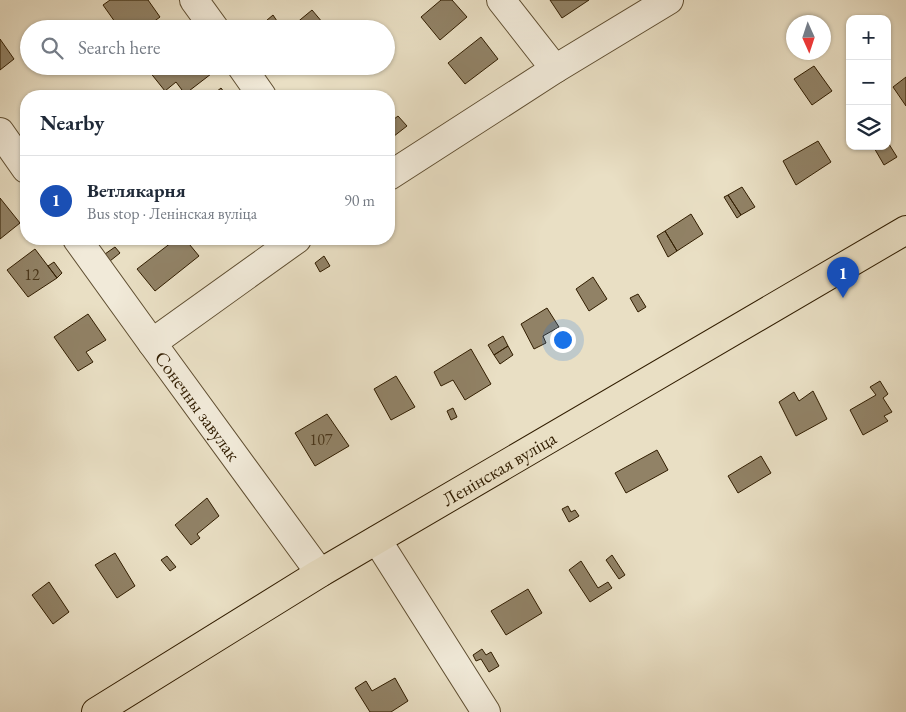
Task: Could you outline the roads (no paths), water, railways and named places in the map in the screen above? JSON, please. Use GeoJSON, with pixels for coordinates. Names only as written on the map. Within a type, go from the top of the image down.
{"type":"FeatureCollection","features":[{"type":"Feature","properties":{"kind":"main road","name":"Ленінская вуліца"},"geometry":{"type":"LineString","coordinates":[[96,712],[320,573],[906,230]]}},
{"type":"Feature","properties":{"kind":"street"},"geometry":{"type":"LineString","coordinates":[[194,0],[208,20]]}},
{"type":"Feature","properties":{"kind":"street"},"geometry":{"type":"LineString","coordinates":[[501,0],[555,70]]}},
{"type":"Feature","properties":{"kind":"street"},"geometry":{"type":"LineString","coordinates":[[395,172],[668,0]]}},
{"type":"Feature","properties":{"kind":"street"},"geometry":{"type":"LineString","coordinates":[[247,75],[258,90]]}},
{"type":"Feature","properties":{"kind":"street"},"geometry":{"type":"LineString","coordinates":[[0,132],[20,160]]}},
{"type":"Feature","properties":{"kind":"street","name":"Сонечны завулак"},"geometry":{"type":"LineString","coordinates":[[81,245],[320,573]]}},
{"type":"Feature","properties":{"kind":"street"},"geometry":{"type":"LineString","coordinates":[[152,343],[289,245]]}},
{"type":"Feature","properties":{"kind":"street"},"geometry":{"type":"LineString","coordinates":[[376,540],[486,712]]}},
{"type":"Feature","properties":{"kind":"place","name":"Ветлякарня"},"geometry":{"type":"Point","coordinates":[843,298]}}]}
